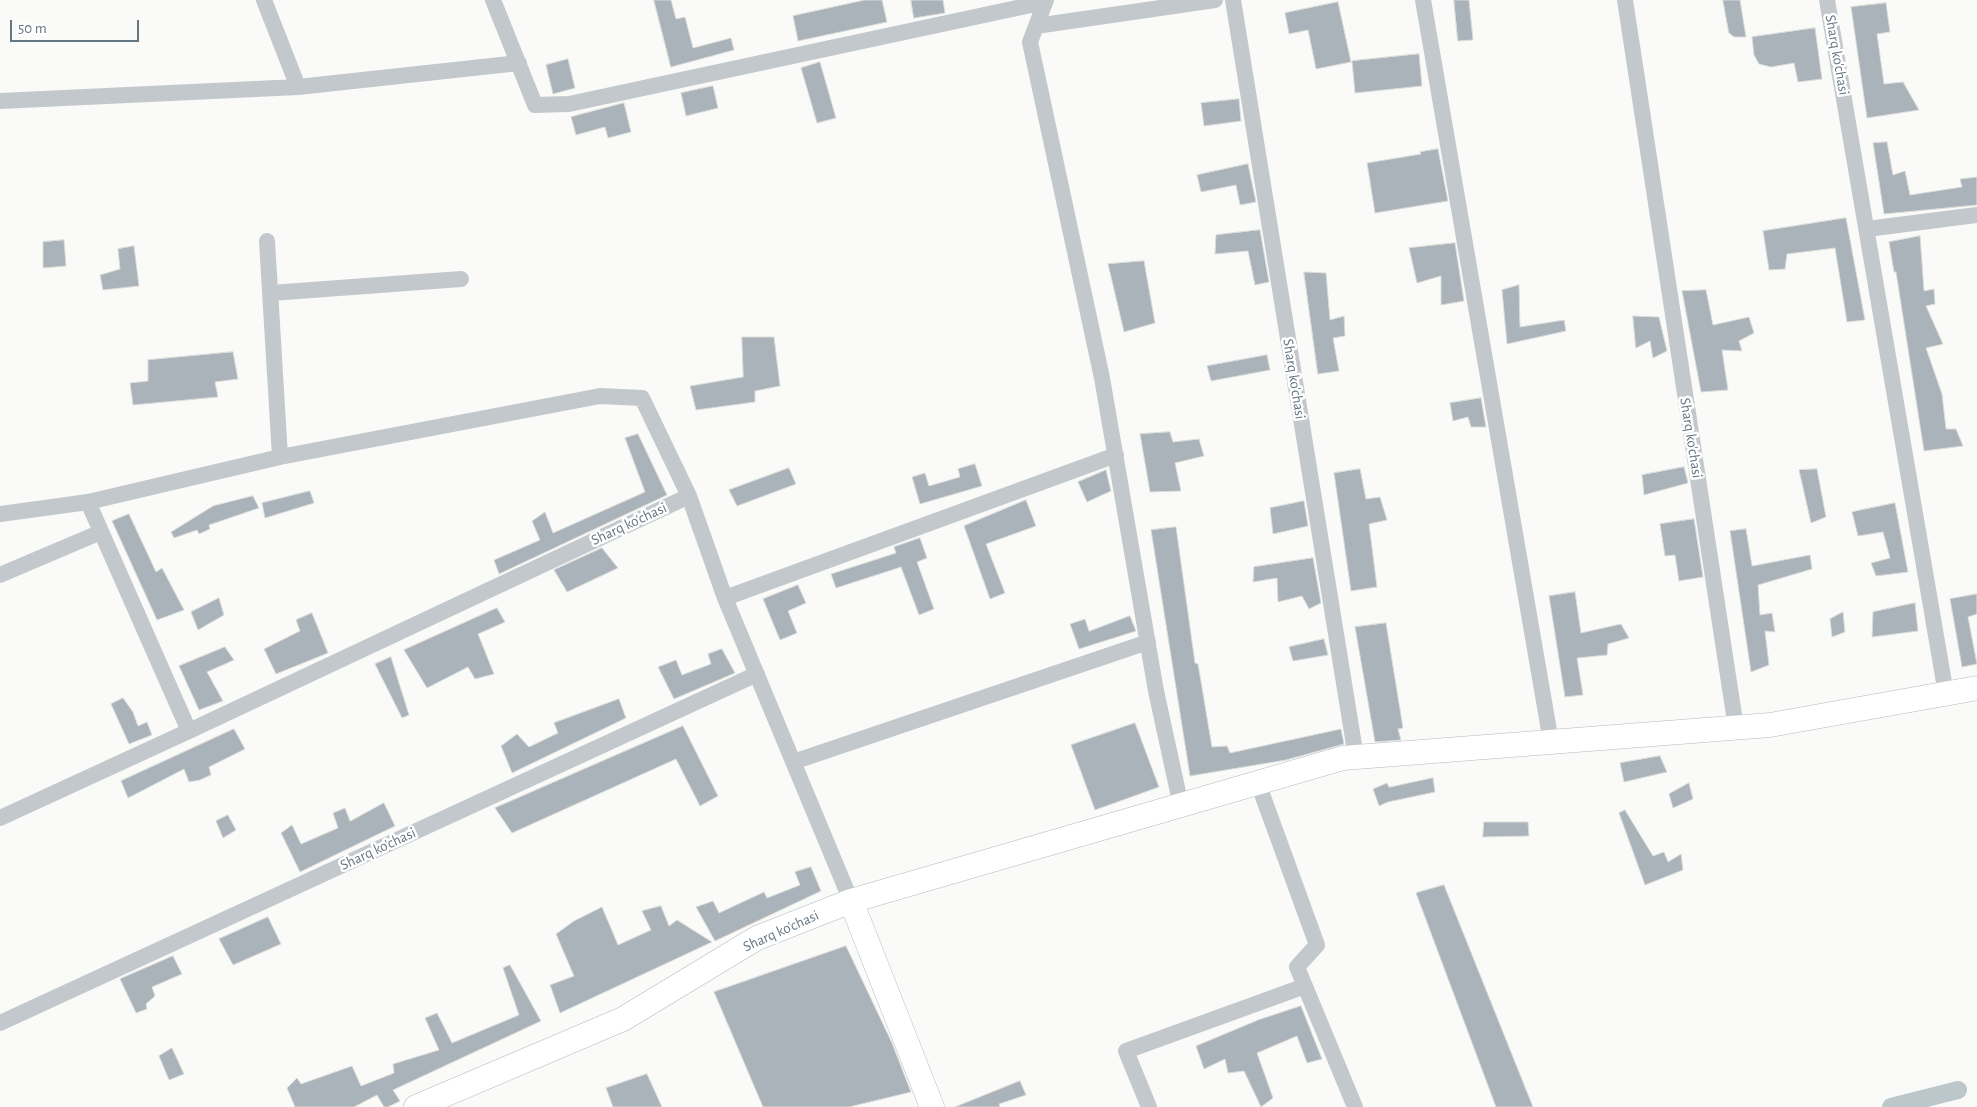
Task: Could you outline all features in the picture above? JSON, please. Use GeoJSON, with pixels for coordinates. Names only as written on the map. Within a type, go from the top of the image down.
{"type":"FeatureCollection","features":[{"type":"Feature","properties":{"kind":"street"},"geometry":{"type":"LineString","coordinates":[[264,0],[298,87]]}},
{"type":"Feature","properties":{"kind":"street"},"geometry":{"type":"LineString","coordinates":[[493,0],[535,105],[569,104],[1046,1]]}},
{"type":"Feature","properties":{"kind":"street"},"geometry":{"type":"LineString","coordinates":[[1036,26],[1215,0]]}},
{"type":"Feature","properties":{"kind":"street","name":"Sharq ko'chasi"},"geometry":{"type":"LineString","coordinates":[[1233,0],[1356,757]]}},
{"type":"Feature","properties":{"kind":"street"},"geometry":{"type":"LineString","coordinates":[[1423,0],[1551,742]]}},
{"type":"Feature","properties":{"kind":"street","name":"Sharq ko'chasi"},"geometry":{"type":"LineString","coordinates":[[1625,0],[1736,728]]}},
{"type":"Feature","properties":{"kind":"street","name":"Sharq ko'chasi"},"geometry":{"type":"LineString","coordinates":[[1827,0],[1946,694]]}},
{"type":"Feature","properties":{"kind":"street"},"geometry":{"type":"LineString","coordinates":[[1046,1],[1030,42],[1102,378],[1156,691],[1181,806]]}},
{"type":"Feature","properties":{"kind":"street"},"geometry":{"type":"LineString","coordinates":[[0,101],[298,87],[519,63]]}},
{"type":"Feature","properties":{"kind":"street"},"geometry":{"type":"LineString","coordinates":[[1867,229],[1977,215]]}},
{"type":"Feature","properties":{"kind":"street"},"geometry":{"type":"LineString","coordinates":[[268,241],[280,457]]}},
{"type":"Feature","properties":{"kind":"street"},"geometry":{"type":"LineString","coordinates":[[270,294],[461,279]]}},
{"type":"Feature","properties":{"kind":"street"},"geometry":{"type":"LineString","coordinates":[[0,514],[88,502],[280,457],[600,396],[642,398],[689,496],[725,598],[851,901],[932,1107]]}},
{"type":"Feature","properties":{"kind":"street"},"geometry":{"type":"LineString","coordinates":[[725,598],[1116,455]]}},
{"type":"Feature","properties":{"kind":"street","name":"Sharq ko'chasi"},"geometry":{"type":"LineString","coordinates":[[0,818],[189,732],[689,496]]}},
{"type":"Feature","properties":{"kind":"street"},"geometry":{"type":"LineString","coordinates":[[88,502],[189,732]]}},
{"type":"Feature","properties":{"kind":"street"},"geometry":{"type":"LineString","coordinates":[[0,575],[101,532]]}},
{"type":"Feature","properties":{"kind":"street"},"geometry":{"type":"LineString","coordinates":[[793,762],[1148,642]]}},
{"type":"Feature","properties":{"kind":"street","name":"Sharq ko'chasi"},"geometry":{"type":"LineString","coordinates":[[0,1023],[757,674]]}},
{"type":"Feature","properties":{"kind":"street","name":"Sharq ko'chasi"},"geometry":{"type":"LineString","coordinates":[[416,1107],[623,1020],[757,938],[851,901],[1342,758],[1770,726],[1977,688]]}},
{"type":"Feature","properties":{"kind":"street"},"geometry":{"type":"LineString","coordinates":[[1258,783],[1317,945],[1298,967],[1355,1107]]}},
{"type":"Feature","properties":{"kind":"street"},"geometry":{"type":"LineString","coordinates":[[1149,1107],[1126,1051],[1305,986]]}},
{"type":"Feature","properties":{"kind":"building"},"geometry":{"type":"Polygon","coordinates":[[[654,0],[671,0],[676,19],[685,17],[693,48],[731,38],[734,50],[671,67],[654,0]]]}},
{"type":"Feature","properties":{"kind":"building"},"geometry":{"type":"Polygon","coordinates":[[[865,0],[882,0],[887,22],[798,41],[793,16],[865,0]]]}},
{"type":"Feature","properties":{"kind":"building"},"geometry":{"type":"Polygon","coordinates":[[[911,0],[943,0],[945,13],[914,18],[911,0]]]}},
{"type":"Feature","properties":{"kind":"building"},"geometry":{"type":"Polygon","coordinates":[[[1454,0],[1469,0],[1473,40],[1458,41],[1454,0]]]}},
{"type":"Feature","properties":{"kind":"building"},"geometry":{"type":"Polygon","coordinates":[[[1723,0],[1740,0],[1746,37],[1734,37],[1729,33],[1723,0]]]}},
{"type":"Feature","properties":{"kind":"building"},"geometry":{"type":"Polygon","coordinates":[[[1338,2],[1351,62],[1316,69],[1308,30],[1289,34],[1285,13],[1338,2]]]}},
{"type":"Feature","properties":{"kind":"building"},"geometry":{"type":"Polygon","coordinates":[[[1886,3],[1890,32],[1877,34],[1884,84],[1903,82],[1919,110],[1867,118],[1851,7],[1886,3]]]}},
{"type":"Feature","properties":{"kind":"building"},"geometry":{"type":"Polygon","coordinates":[[[1815,28],[1822,79],[1798,82],[1794,63],[1771,67],[1759,64],[1754,55],[1752,37],[1815,28]]]}},
{"type":"Feature","properties":{"kind":"building"},"geometry":{"type":"Polygon","coordinates":[[[1419,54],[1422,86],[1355,93],[1352,61],[1419,54]]]}},
{"type":"Feature","properties":{"kind":"building"},"geometry":{"type":"Polygon","coordinates":[[[568,59],[575,88],[553,94],[546,65],[568,59]]]}},
{"type":"Feature","properties":{"kind":"building"},"geometry":{"type":"Polygon","coordinates":[[[820,62],[836,118],[817,123],[801,68],[820,62]]]}},
{"type":"Feature","properties":{"kind":"building"},"geometry":{"type":"Polygon","coordinates":[[[713,86],[718,108],[686,116],[681,93],[713,86]]]}},
{"type":"Feature","properties":{"kind":"building"},"geometry":{"type":"Polygon","coordinates":[[[1239,99],[1241,121],[1204,126],[1201,103],[1239,99]]]}},
{"type":"Feature","properties":{"kind":"building"},"geometry":{"type":"Polygon","coordinates":[[[624,103],[631,132],[608,138],[605,127],[576,135],[571,117],[624,103]]]}},
{"type":"Feature","properties":{"kind":"building"},"geometry":{"type":"Polygon","coordinates":[[[1887,142],[1893,175],[1905,171],[1910,195],[1962,187],[1960,179],[1977,177],[1977,205],[1884,214],[1873,143],[1887,142]]]}},
{"type":"Feature","properties":{"kind":"building"},"geometry":{"type":"Polygon","coordinates":[[[1438,149],[1448,201],[1375,213],[1367,163],[1421,154],[1420,152],[1438,149]]]}},
{"type":"Feature","properties":{"kind":"building"},"geometry":{"type":"Polygon","coordinates":[[[1248,164],[1256,202],[1240,205],[1236,185],[1201,192],[1197,175],[1248,164]]]}},
{"type":"Feature","properties":{"kind":"building"},"geometry":{"type":"Polygon","coordinates":[[[1846,218],[1865,320],[1847,322],[1835,248],[1787,254],[1785,269],[1769,270],[1763,231],[1846,218]]]}},
{"type":"Feature","properties":{"kind":"building"},"geometry":{"type":"Polygon","coordinates":[[[1260,230],[1269,282],[1255,285],[1248,251],[1215,254],[1216,235],[1260,230]]]}},
{"type":"Feature","properties":{"kind":"building"},"geometry":{"type":"Polygon","coordinates":[[[1920,236],[1924,291],[1934,289],[1935,304],[1926,306],[1943,344],[1926,348],[1942,394],[1946,429],[1956,429],[1963,446],[1924,451],[1896,272],[1894,272],[1889,242],[1920,236]]]}},
{"type":"Feature","properties":{"kind":"building"},"geometry":{"type":"Polygon","coordinates":[[[64,240],[66,266],[43,268],[43,242],[64,240]]]}},
{"type":"Feature","properties":{"kind":"building"},"geometry":{"type":"Polygon","coordinates":[[[1455,243],[1464,301],[1441,305],[1441,276],[1417,283],[1409,248],[1455,243]]]}},
{"type":"Feature","properties":{"kind":"building"},"geometry":{"type":"Polygon","coordinates":[[[134,246],[139,286],[103,290],[100,275],[120,269],[118,249],[134,246]]]}},
{"type":"Feature","properties":{"kind":"building"},"geometry":{"type":"Polygon","coordinates":[[[1144,261],[1155,323],[1124,332],[1108,264],[1144,261]]]}},
{"type":"Feature","properties":{"kind":"building"},"geometry":{"type":"Polygon","coordinates":[[[1304,272],[1326,273],[1330,320],[1344,316],[1345,336],[1333,338],[1339,371],[1318,374],[1304,272]]]}},
{"type":"Feature","properties":{"kind":"building"},"geometry":{"type":"Polygon","coordinates":[[[1519,285],[1520,327],[1564,320],[1566,331],[1507,344],[1502,290],[1519,285]]]}},
{"type":"Feature","properties":{"kind":"building"},"geometry":{"type":"Polygon","coordinates":[[[1706,290],[1713,325],[1749,317],[1754,333],[1739,341],[1742,351],[1722,350],[1728,390],[1701,392],[1682,291],[1706,290]]]}},
{"type":"Feature","properties":{"kind":"building"},"geometry":{"type":"Polygon","coordinates":[[[1633,316],[1659,317],[1667,351],[1653,358],[1650,341],[1636,348],[1633,316]]]}},
{"type":"Feature","properties":{"kind":"building"},"geometry":{"type":"Polygon","coordinates":[[[742,337],[774,337],[780,386],[755,391],[755,402],[696,410],[690,386],[743,377],[742,337]]]}},
{"type":"Feature","properties":{"kind":"building"},"geometry":{"type":"Polygon","coordinates":[[[233,352],[238,379],[215,382],[218,397],[133,405],[130,383],[148,381],[148,360],[233,352]]]}},
{"type":"Feature","properties":{"kind":"building"},"geometry":{"type":"Polygon","coordinates":[[[1267,355],[1270,370],[1211,381],[1207,366],[1267,355]]]}},
{"type":"Feature","properties":{"kind":"building"},"geometry":{"type":"Polygon","coordinates":[[[1481,398],[1486,427],[1471,427],[1468,417],[1453,421],[1450,403],[1481,398]]]}},
{"type":"Feature","properties":{"kind":"building"},"geometry":{"type":"Polygon","coordinates":[[[1170,432],[1173,442],[1199,439],[1204,456],[1175,463],[1181,491],[1150,492],[1140,434],[1170,432]]]}},
{"type":"Feature","properties":{"kind":"building"},"geometry":{"type":"Polygon","coordinates":[[[638,434],[667,495],[499,574],[494,560],[540,540],[532,521],[545,512],[553,533],[645,492],[625,438],[638,434]]]}},
{"type":"Feature","properties":{"kind":"building"},"geometry":{"type":"Polygon","coordinates":[[[975,464],[982,486],[920,504],[912,477],[925,473],[929,486],[960,477],[958,469],[975,464]]]}},
{"type":"Feature","properties":{"kind":"building"},"geometry":{"type":"Polygon","coordinates":[[[1684,467],[1688,483],[1644,495],[1642,475],[1684,467]]]}},
{"type":"Feature","properties":{"kind":"building"},"geometry":{"type":"Polygon","coordinates":[[[789,468],[796,484],[737,506],[729,490],[789,468]]]}},
{"type":"Feature","properties":{"kind":"building"},"geometry":{"type":"Polygon","coordinates":[[[1360,469],[1366,499],[1380,497],[1387,520],[1369,524],[1377,587],[1351,591],[1334,473],[1360,469]]]}},
{"type":"Feature","properties":{"kind":"building"},"geometry":{"type":"Polygon","coordinates":[[[1817,469],[1826,517],[1811,523],[1799,470],[1817,469]]]}},
{"type":"Feature","properties":{"kind":"building"},"geometry":{"type":"Polygon","coordinates":[[[1106,470],[1111,491],[1087,502],[1078,482],[1106,470]]]}},
{"type":"Feature","properties":{"kind":"building"},"geometry":{"type":"Polygon","coordinates":[[[310,491],[314,503],[265,518],[262,503],[310,491]]]}},
{"type":"Feature","properties":{"kind":"building"},"geometry":{"type":"Polygon","coordinates":[[[253,496],[259,508],[209,525],[210,529],[199,534],[197,530],[174,538],[171,532],[213,506],[253,496]]]}},
{"type":"Feature","properties":{"kind":"building"},"geometry":{"type":"Polygon","coordinates":[[[1026,500],[1036,526],[986,544],[1005,593],[990,599],[964,526],[1026,500]]]}},
{"type":"Feature","properties":{"kind":"building"},"geometry":{"type":"Polygon","coordinates":[[[1304,501],[1308,526],[1273,534],[1270,508],[1304,501]]]}},
{"type":"Feature","properties":{"kind":"building"},"geometry":{"type":"Polygon","coordinates":[[[1895,503],[1908,572],[1876,576],[1871,563],[1890,558],[1883,532],[1858,536],[1852,512],[1895,503]]]}},
{"type":"Feature","properties":{"kind":"building"},"geometry":{"type":"Polygon","coordinates":[[[129,514],[156,572],[162,568],[184,610],[157,620],[112,521],[129,514]]]}},
{"type":"Feature","properties":{"kind":"building"},"geometry":{"type":"Polygon","coordinates":[[[1694,519],[1703,577],[1679,581],[1675,555],[1665,556],[1660,524],[1694,519]]]}},
{"type":"Feature","properties":{"kind":"building"},"geometry":{"type":"Polygon","coordinates":[[[1176,527],[1195,663],[1198,664],[1212,747],[1227,746],[1230,753],[1341,729],[1344,744],[1286,760],[1190,776],[1151,530],[1176,527]]]}},
{"type":"Feature","properties":{"kind":"building"},"geometry":{"type":"Polygon","coordinates":[[[1746,529],[1752,566],[1810,555],[1812,569],[1758,585],[1760,615],[1772,613],[1775,632],[1765,631],[1769,665],[1751,672],[1730,531],[1746,529]]]}},
{"type":"Feature","properties":{"kind":"building"},"geometry":{"type":"Polygon","coordinates":[[[920,538],[927,558],[917,562],[934,609],[919,615],[901,567],[836,588],[831,574],[896,553],[894,547],[920,538]]]}},
{"type":"Feature","properties":{"kind":"building"},"geometry":{"type":"Polygon","coordinates":[[[602,548],[618,568],[567,592],[554,570],[602,548]]]}},
{"type":"Feature","properties":{"kind":"building"},"geometry":{"type":"Polygon","coordinates":[[[1313,558],[1321,603],[1309,609],[1302,596],[1278,602],[1277,578],[1253,582],[1254,567],[1313,558]]]}},
{"type":"Feature","properties":{"kind":"building"},"geometry":{"type":"Polygon","coordinates":[[[798,585],[806,603],[788,611],[797,633],[780,640],[763,599],[798,585]]]}},
{"type":"Feature","properties":{"kind":"building"},"geometry":{"type":"Polygon","coordinates":[[[1575,592],[1581,633],[1621,624],[1629,638],[1608,644],[1607,655],[1577,658],[1583,695],[1565,697],[1549,596],[1575,592]]]}},
{"type":"Feature","properties":{"kind":"building"},"geometry":{"type":"Polygon","coordinates":[[[1977,594],[1977,614],[1968,617],[1977,664],[1962,667],[1950,599],[1977,594]]]}},
{"type":"Feature","properties":{"kind":"building"},"geometry":{"type":"Polygon","coordinates":[[[219,598],[224,615],[198,630],[191,612],[219,598]]]}},
{"type":"Feature","properties":{"kind":"building"},"geometry":{"type":"Polygon","coordinates":[[[1915,603],[1918,631],[1872,637],[1873,612],[1915,603]]]}},
{"type":"Feature","properties":{"kind":"building"},"geometry":{"type":"Polygon","coordinates":[[[497,608],[505,622],[478,634],[494,674],[475,679],[468,667],[427,688],[404,650],[497,608]]]}},
{"type":"Feature","properties":{"kind":"building"},"geometry":{"type":"Polygon","coordinates":[[[1843,612],[1845,632],[1832,637],[1830,619],[1843,612]]]}},
{"type":"Feature","properties":{"kind":"building"},"geometry":{"type":"Polygon","coordinates":[[[312,613],[328,653],[276,674],[264,649],[300,631],[296,620],[312,613]]]}},
{"type":"Feature","properties":{"kind":"building"},"geometry":{"type":"Polygon","coordinates":[[[1130,616],[1136,631],[1079,649],[1070,624],[1085,619],[1089,631],[1130,616]]]}},
{"type":"Feature","properties":{"kind":"building"},"geometry":{"type":"Polygon","coordinates":[[[1386,623],[1403,728],[1398,729],[1401,740],[1375,742],[1355,627],[1386,623]]]}},
{"type":"Feature","properties":{"kind":"building"},"geometry":{"type":"Polygon","coordinates":[[[1324,639],[1328,655],[1293,661],[1289,647],[1324,639]]]}},
{"type":"Feature","properties":{"kind":"building"},"geometry":{"type":"Polygon","coordinates":[[[225,647],[234,660],[207,672],[223,701],[199,710],[179,666],[225,647]]]}},
{"type":"Feature","properties":{"kind":"building"},"geometry":{"type":"Polygon","coordinates":[[[722,649],[735,673],[674,699],[658,667],[676,660],[682,675],[711,664],[708,654],[722,649]]]}},
{"type":"Feature","properties":{"kind":"building"},"geometry":{"type":"Polygon","coordinates":[[[391,657],[409,715],[402,718],[375,664],[391,657]]]}},
{"type":"Feature","properties":{"kind":"building"},"geometry":{"type":"Polygon","coordinates":[[[123,698],[133,712],[138,726],[147,722],[152,735],[129,744],[111,704],[123,698]]]}},
{"type":"Feature","properties":{"kind":"building"},"geometry":{"type":"Polygon","coordinates":[[[619,699],[626,718],[512,773],[501,746],[517,734],[529,747],[558,733],[554,723],[619,699]]]}},
{"type":"Feature","properties":{"kind":"building"},"geometry":{"type":"Polygon","coordinates":[[[1135,723],[1159,787],[1095,810],[1071,745],[1135,723]]]}},
{"type":"Feature","properties":{"kind":"building"},"geometry":{"type":"Polygon","coordinates":[[[683,726],[718,796],[700,806],[676,759],[512,833],[495,808],[683,726]]]}},
{"type":"Feature","properties":{"kind":"building"},"geometry":{"type":"Polygon","coordinates":[[[234,729],[245,749],[209,767],[211,775],[189,782],[184,769],[128,798],[121,781],[234,729]]]}},
{"type":"Feature","properties":{"kind":"building"},"geometry":{"type":"Polygon","coordinates":[[[1660,756],[1667,772],[1624,782],[1620,763],[1660,756]]]}},
{"type":"Feature","properties":{"kind":"building"},"geometry":{"type":"Polygon","coordinates":[[[1433,778],[1435,792],[1388,802],[1379,806],[1373,789],[1387,783],[1389,787],[1433,778]]]}},
{"type":"Feature","properties":{"kind":"building"},"geometry":{"type":"Polygon","coordinates":[[[1689,783],[1693,799],[1673,808],[1669,794],[1689,783]]]}},
{"type":"Feature","properties":{"kind":"building"},"geometry":{"type":"Polygon","coordinates":[[[384,803],[395,826],[300,872],[281,833],[292,825],[301,844],[338,828],[333,813],[345,808],[350,821],[384,803]]]}},
{"type":"Feature","properties":{"kind":"building"},"geometry":{"type":"Polygon","coordinates":[[[1625,810],[1653,856],[1664,852],[1668,862],[1681,854],[1683,870],[1645,885],[1619,813],[1625,810]]]}},
{"type":"Feature","properties":{"kind":"building"},"geometry":{"type":"Polygon","coordinates":[[[228,815],[236,830],[223,838],[216,821],[228,815]]]}},
{"type":"Feature","properties":{"kind":"building"},"geometry":{"type":"Polygon","coordinates":[[[1484,822],[1528,822],[1529,836],[1483,837],[1484,822]]]}},
{"type":"Feature","properties":{"kind":"building"},"geometry":{"type":"Polygon","coordinates":[[[811,867],[821,891],[715,941],[696,907],[713,901],[719,913],[764,892],[767,898],[800,885],[795,872],[811,867]]]}},
{"type":"Feature","properties":{"kind":"building"},"geometry":{"type":"Polygon","coordinates":[[[1444,885],[1533,1107],[1496,1107],[1416,893],[1444,885]]]}},
{"type":"Feature","properties":{"kind":"building"},"geometry":{"type":"Polygon","coordinates":[[[661,906],[669,926],[677,920],[712,942],[560,1013],[550,985],[574,976],[556,934],[574,921],[602,907],[618,945],[651,930],[642,911],[661,906]]]}},
{"type":"Feature","properties":{"kind":"building"},"geometry":{"type":"Polygon","coordinates":[[[268,917],[281,944],[233,965],[219,939],[268,917]]]}},
{"type":"Feature","properties":{"kind":"building"},"geometry":{"type":"Polygon","coordinates":[[[846,946],[892,1043],[911,1092],[849,1107],[763,1107],[714,992],[846,946]]]}},
{"type":"Feature","properties":{"kind":"building"},"geometry":{"type":"Polygon","coordinates":[[[173,956],[182,974],[152,987],[155,996],[146,1004],[147,1009],[136,1013],[120,979],[173,956]]]}},
{"type":"Feature","properties":{"kind":"building"},"geometry":{"type":"Polygon","coordinates":[[[510,965],[541,1021],[393,1090],[400,1101],[388,1107],[384,1107],[377,1095],[354,1107],[295,1107],[287,1088],[297,1078],[301,1084],[352,1066],[361,1086],[394,1073],[393,1064],[439,1050],[425,1018],[437,1013],[452,1043],[519,1015],[503,968],[510,965]]]}},
{"type":"Feature","properties":{"kind":"building"},"geometry":{"type":"Polygon","coordinates":[[[1301,1006],[1322,1059],[1307,1063],[1297,1036],[1257,1053],[1273,1098],[1261,1107],[1244,1071],[1228,1073],[1225,1059],[1204,1069],[1196,1046],[1258,1020],[1301,1006]]]}},
{"type":"Feature","properties":{"kind":"building"},"geometry":{"type":"Polygon","coordinates":[[[172,1048],[184,1074],[169,1080],[159,1056],[172,1048]]]}},
{"type":"Feature","properties":{"kind":"building"},"geometry":{"type":"Polygon","coordinates":[[[647,1074],[662,1107],[613,1107],[606,1088],[647,1074]]]}},
{"type":"Feature","properties":{"kind":"building"},"geometry":{"type":"Polygon","coordinates":[[[1020,1081],[1026,1095],[999,1104],[1000,1107],[955,1107],[1020,1081]]]}},
{"type":"Feature","properties":{"kind":"waterway"},"geometry":{"type":"LineString","coordinates":[[1891,1107],[1958,1090]]}}]}
